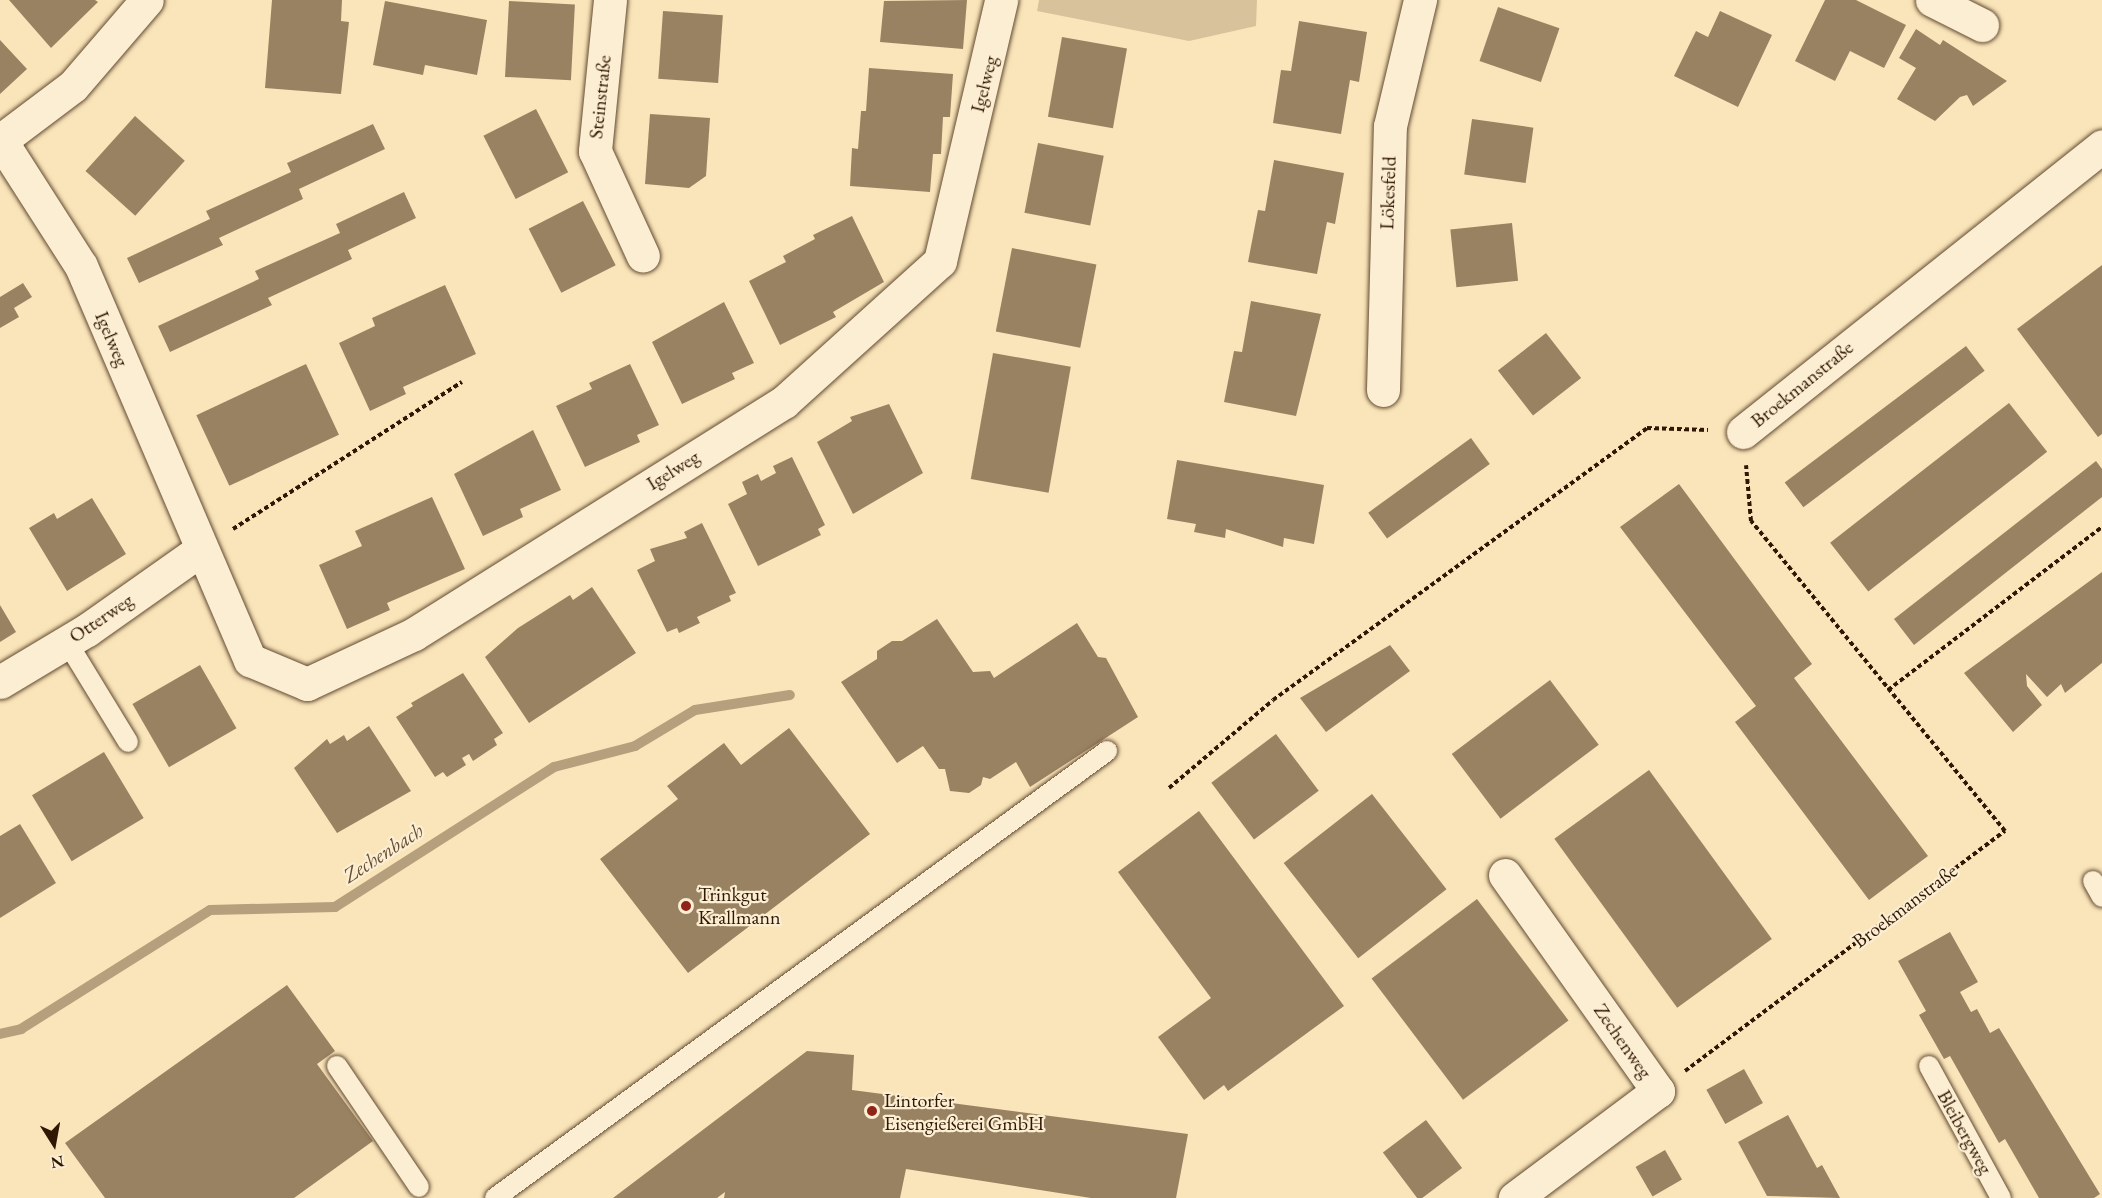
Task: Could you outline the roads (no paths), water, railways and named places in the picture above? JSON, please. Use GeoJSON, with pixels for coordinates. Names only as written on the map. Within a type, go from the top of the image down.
{"type":"FeatureCollection","features":[{"type":"Feature","properties":{"kind":"street"},"geometry":{"type":"LineString","coordinates":[[0,141],[74,86],[147,0]]}},
{"type":"Feature","properties":{"kind":"street","name":"Steinstraße"},"geometry":{"type":"LineString","coordinates":[[610,0],[595,151],[643,256]]}},
{"type":"Feature","properties":{"kind":"street","name":"Igelweg"},"geometry":{"type":"LineString","coordinates":[[0,141],[81,266],[199,551],[250,660],[307,684],[414,634],[783,402],[940,261],[1001,0]]}},
{"type":"Feature","properties":{"kind":"street","name":"Lökesfeld"},"geometry":{"type":"LineString","coordinates":[[1383,390],[1390,126],[1420,0]]}},
{"type":"Feature","properties":{"kind":"street"},"geometry":{"type":"LineString","coordinates":[[1932,0],[1982,25]]}},
{"type":"Feature","properties":{"kind":"street","name":"Broekmanstraße"},"geometry":{"type":"LineString","coordinates":[[1743,432],[2102,146]]}},
{"type":"Feature","properties":{"kind":"street","name":"Otterweg"},"geometry":{"type":"LineString","coordinates":[[0,682],[67,642],[199,551]]}},
{"type":"Feature","properties":{"kind":"street","name":"Zechenweg"},"geometry":{"type":"LineString","coordinates":[[1505,875],[1658,1091],[1515,1198]]}},
{"type":"Feature","properties":{"kind":"lane"},"geometry":{"type":"LineString","coordinates":[[67,642],[128,742]]}},
{"type":"Feature","properties":{"kind":"lane"},"geometry":{"type":"LineString","coordinates":[[495,1198],[1107,751]]}},
{"type":"Feature","properties":{"kind":"lane"},"geometry":{"type":"LineString","coordinates":[[337,1066],[419,1187]]}},
{"type":"Feature","properties":{"kind":"lane","name":"Bleibergweg"},"geometry":{"type":"LineString","coordinates":[[1929,1066],[2001,1198]]}},
{"type":"Feature","properties":{"kind":"waterway","name":"Zechenbach"},"geometry":{"type":"LineString","coordinates":[[0,1034],[21,1029],[210,910],[335,907],[554,767],[635,746],[695,710],[790,695]]}},
{"type":"Feature","properties":{"kind":"place","name":"Trinkgut Krallmann"},"geometry":{"type":"Point","coordinates":[686,906]}},
{"type":"Feature","properties":{"kind":"place","name":"Lintorfer Eisengießerei GmbH"},"geometry":{"type":"Point","coordinates":[872,1111]}}]}
